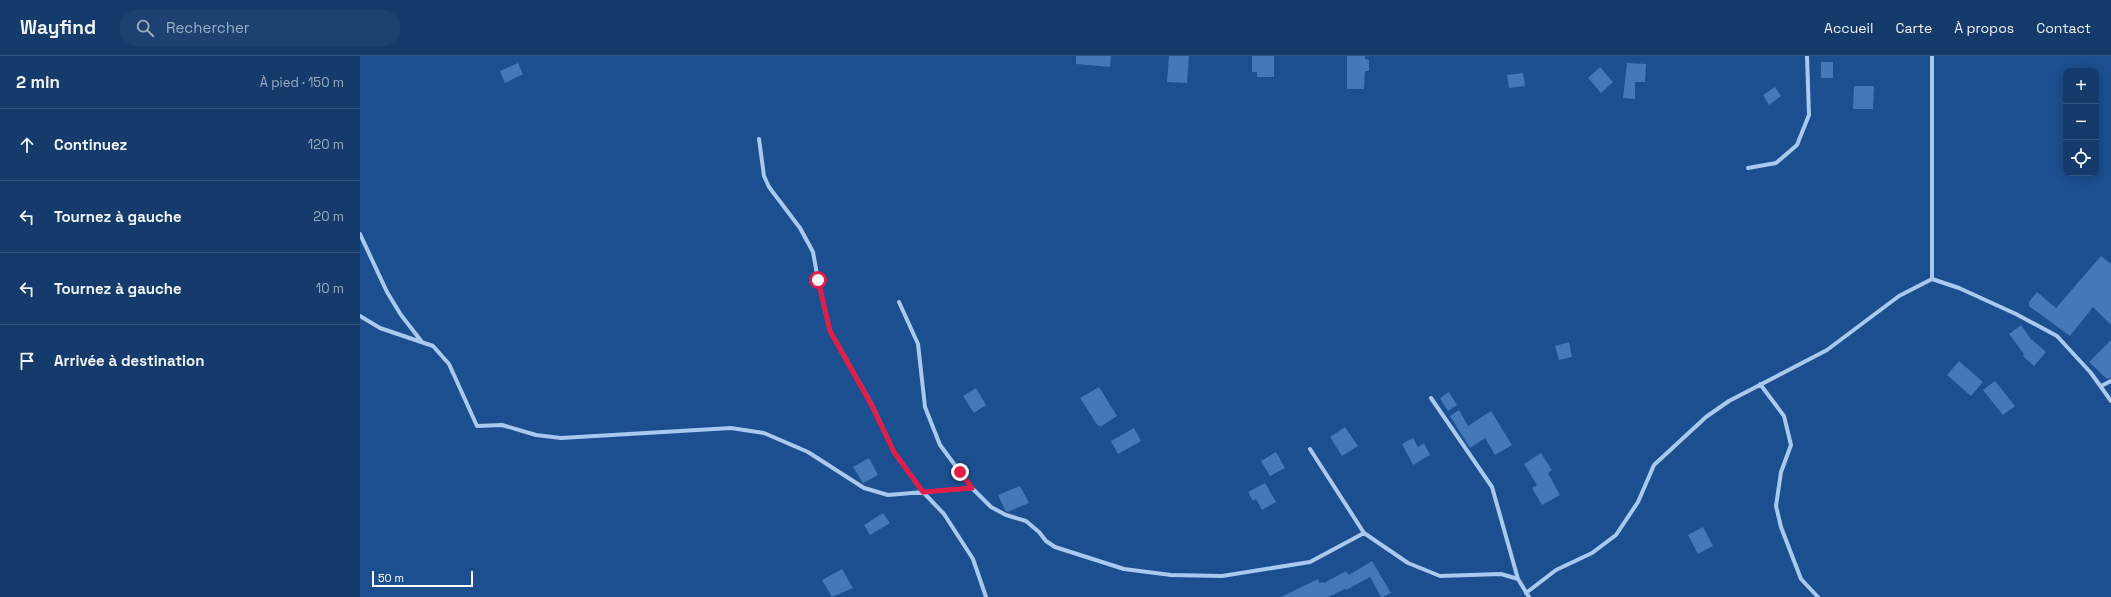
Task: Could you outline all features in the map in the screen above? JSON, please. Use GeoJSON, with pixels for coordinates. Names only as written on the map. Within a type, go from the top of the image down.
{"type":"FeatureCollection","features":[{"type":"Feature","properties":{"kind":"street"},"geometry":{"type":"LineString","coordinates":[[1748,168],[1776,163],[1797,145],[1809,116],[1807,56]]}},
{"type":"Feature","properties":{"kind":"street"},"geometry":{"type":"LineString","coordinates":[[1932,56],[1932,279]]}},
{"type":"Feature","properties":{"kind":"street"},"geometry":{"type":"LineString","coordinates":[[760,139],[763,171],[769,187],[800,228],[813,252],[830,331],[872,406],[894,452],[923,492],[944,514],[973,559],[986,597]]}},
{"type":"Feature","properties":{"kind":"street"},"geometry":{"type":"LineString","coordinates":[[360,234],[387,292],[401,315],[422,342]]}},
{"type":"Feature","properties":{"kind":"street"},"geometry":{"type":"LineString","coordinates":[[1526,593],[1556,570],[1592,554],[1616,535],[1638,502],[1654,465],[1706,418],[1728,401],[1827,350],[1899,296],[1932,279],[1959,288],[2016,314],[2057,336],[2101,386],[2111,401]]}},
{"type":"Feature","properties":{"kind":"street"},"geometry":{"type":"LineString","coordinates":[[899,302],[918,344],[925,406],[940,445],[972,488],[991,507],[1006,515],[1026,521],[1039,532],[1046,541],[1055,547],[1124,568],[1171,575],[1222,576],[1310,562],[1364,533]]}},
{"type":"Feature","properties":{"kind":"street"},"geometry":{"type":"LineString","coordinates":[[360,316],[380,328],[433,346],[449,364],[477,426],[502,425],[536,435],[561,438],[731,428],[764,433],[808,452],[864,488],[876,493],[888,495],[972,488]]}},
{"type":"Feature","properties":{"kind":"street"},"geometry":{"type":"LineString","coordinates":[[2101,386],[2111,381]]}},
{"type":"Feature","properties":{"kind":"street"},"geometry":{"type":"LineString","coordinates":[[1760,384],[1784,416],[1791,445],[1781,472],[1776,506],[1781,527],[1801,579],[1818,597]]}},
{"type":"Feature","properties":{"kind":"street"},"geometry":{"type":"LineString","coordinates":[[1431,398],[1492,487],[1518,579],[1529,597]]}},
{"type":"Feature","properties":{"kind":"street"},"geometry":{"type":"LineString","coordinates":[[1310,449],[1364,533],[1408,563],[1440,576],[1501,574],[1518,579]]}},
{"type":"Feature","properties":{"kind":"building"},"geometry":{"type":"Polygon","coordinates":[[[1076,56],[1111,56],[1110,67],[1076,64],[1076,56]]]}},
{"type":"Feature","properties":{"kind":"building"},"geometry":{"type":"Polygon","coordinates":[[[1169,56],[1189,56],[1187,83],[1167,82],[1169,56]]]}},
{"type":"Feature","properties":{"kind":"building"},"geometry":{"type":"Polygon","coordinates":[[[1252,56],[1274,56],[1274,77],[1257,77],[1257,72],[1252,72],[1252,56]]]}},
{"type":"Feature","properties":{"kind":"building"},"geometry":{"type":"Polygon","coordinates":[[[1347,56],[1365,56],[1365,59],[1369,60],[1369,71],[1365,71],[1364,89],[1347,89],[1347,56]]]}},
{"type":"Feature","properties":{"kind":"building"},"geometry":{"type":"Polygon","coordinates":[[[1821,62],[1833,62],[1833,78],[1821,78],[1821,62]]]}},
{"type":"Feature","properties":{"kind":"building"},"geometry":{"type":"Polygon","coordinates":[[[518,63],[523,74],[505,83],[500,71],[518,63]]]}},
{"type":"Feature","properties":{"kind":"building"},"geometry":{"type":"Polygon","coordinates":[[[1627,63],[1646,64],[1645,82],[1635,82],[1635,99],[1623,98],[1627,63]]]}},
{"type":"Feature","properties":{"kind":"building"},"geometry":{"type":"Polygon","coordinates":[[[1600,67],[1613,82],[1601,93],[1588,78],[1600,67]]]}},
{"type":"Feature","properties":{"kind":"building"},"geometry":{"type":"Polygon","coordinates":[[[1523,73],[1525,86],[1509,88],[1507,75],[1523,73]]]}},
{"type":"Feature","properties":{"kind":"building"},"geometry":{"type":"Polygon","coordinates":[[[1854,86],[1874,86],[1873,109],[1853,109],[1854,86]]]}},
{"type":"Feature","properties":{"kind":"building"},"geometry":{"type":"Polygon","coordinates":[[[1775,87],[1781,96],[1769,105],[1763,95],[1775,87]]]}},
{"type":"Feature","properties":{"kind":"building"},"geometry":{"type":"Polygon","coordinates":[[[2101,256],[2111,264],[2111,325],[2093,307],[2070,336],[2029,306],[2029,302],[2037,292],[2056,308],[2101,256]]]}},
{"type":"Feature","properties":{"kind":"building"},"geometry":{"type":"Polygon","coordinates":[[[2021,325],[2030,338],[2046,352],[2034,366],[2023,356],[2024,354],[2009,334],[2021,325]]]}},
{"type":"Feature","properties":{"kind":"building"},"geometry":{"type":"Polygon","coordinates":[[[2111,340],[2111,378],[2107,379],[2089,362],[2111,340]]]}},
{"type":"Feature","properties":{"kind":"building"},"geometry":{"type":"Polygon","coordinates":[[[1569,342],[1572,357],[1559,360],[1555,346],[1569,342]]]}},
{"type":"Feature","properties":{"kind":"building"},"geometry":{"type":"Polygon","coordinates":[[[1959,361],[1983,382],[1971,396],[1947,375],[1959,361]]]}},
{"type":"Feature","properties":{"kind":"building"},"geometry":{"type":"Polygon","coordinates":[[[1995,381],[2015,406],[2003,415],[1983,390],[1995,381]]]}},
{"type":"Feature","properties":{"kind":"building"},"geometry":{"type":"Polygon","coordinates":[[[1099,387],[1117,416],[1100,427],[1080,398],[1099,387]]]}},
{"type":"Feature","properties":{"kind":"building"},"geometry":{"type":"Polygon","coordinates":[[[976,388],[986,405],[974,413],[963,396],[976,388]]]}},
{"type":"Feature","properties":{"kind":"building"},"geometry":{"type":"Polygon","coordinates":[[[1449,392],[1457,405],[1448,411],[1440,398],[1449,392]]]}},
{"type":"Feature","properties":{"kind":"building"},"geometry":{"type":"Polygon","coordinates":[[[1459,410],[1468,426],[1491,411],[1512,445],[1495,455],[1485,438],[1470,448],[1450,416],[1459,410]]]}},
{"type":"Feature","properties":{"kind":"building"},"geometry":{"type":"Polygon","coordinates":[[[1345,427],[1358,446],[1342,456],[1330,437],[1345,427]]]}},
{"type":"Feature","properties":{"kind":"building"},"geometry":{"type":"Polygon","coordinates":[[[1134,428],[1141,441],[1118,454],[1111,441],[1134,428]]]}},
{"type":"Feature","properties":{"kind":"building"},"geometry":{"type":"Polygon","coordinates":[[[1413,438],[1418,447],[1424,443],[1430,455],[1413,465],[1402,444],[1413,438]]]}},
{"type":"Feature","properties":{"kind":"building"},"geometry":{"type":"Polygon","coordinates":[[[1276,452],[1285,468],[1270,476],[1261,461],[1276,452]]]}},
{"type":"Feature","properties":{"kind":"building"},"geometry":{"type":"Polygon","coordinates":[[[1541,453],[1552,470],[1548,473],[1560,495],[1542,505],[1532,488],[1537,485],[1524,464],[1541,453]]]}},
{"type":"Feature","properties":{"kind":"building"},"geometry":{"type":"Polygon","coordinates":[[[869,458],[878,475],[863,483],[853,467],[869,458]]]}},
{"type":"Feature","properties":{"kind":"building"},"geometry":{"type":"Polygon","coordinates":[[[1265,483],[1276,502],[1262,510],[1256,499],[1253,501],[1248,492],[1265,483]]]}},
{"type":"Feature","properties":{"kind":"building"},"geometry":{"type":"Polygon","coordinates":[[[1020,486],[1029,503],[1007,512],[998,495],[1020,486]]]}},
{"type":"Feature","properties":{"kind":"building"},"geometry":{"type":"Polygon","coordinates":[[[883,513],[890,523],[870,535],[864,525],[883,513]]]}},
{"type":"Feature","properties":{"kind":"building"},"geometry":{"type":"Polygon","coordinates":[[[1703,527],[1713,546],[1698,554],[1688,535],[1703,527]]]}},
{"type":"Feature","properties":{"kind":"building"},"geometry":{"type":"Polygon","coordinates":[[[1372,561],[1391,593],[1383,597],[1381,597],[1370,577],[1346,590],[1345,589],[1328,597],[1281,597],[1318,579],[1319,583],[1324,583],[1346,571],[1349,575],[1372,561]]]}},
{"type":"Feature","properties":{"kind":"building"},"geometry":{"type":"Polygon","coordinates":[[[842,569],[853,588],[832,597],[822,580],[842,569]]]}},
{"type":"Feature","properties":{"kind":"route"},"geometry":{"type":"LineString","coordinates":[[818,280],[830,331],[872,406],[888,443],[923,492],[972,488],[960,472]]}}]}
